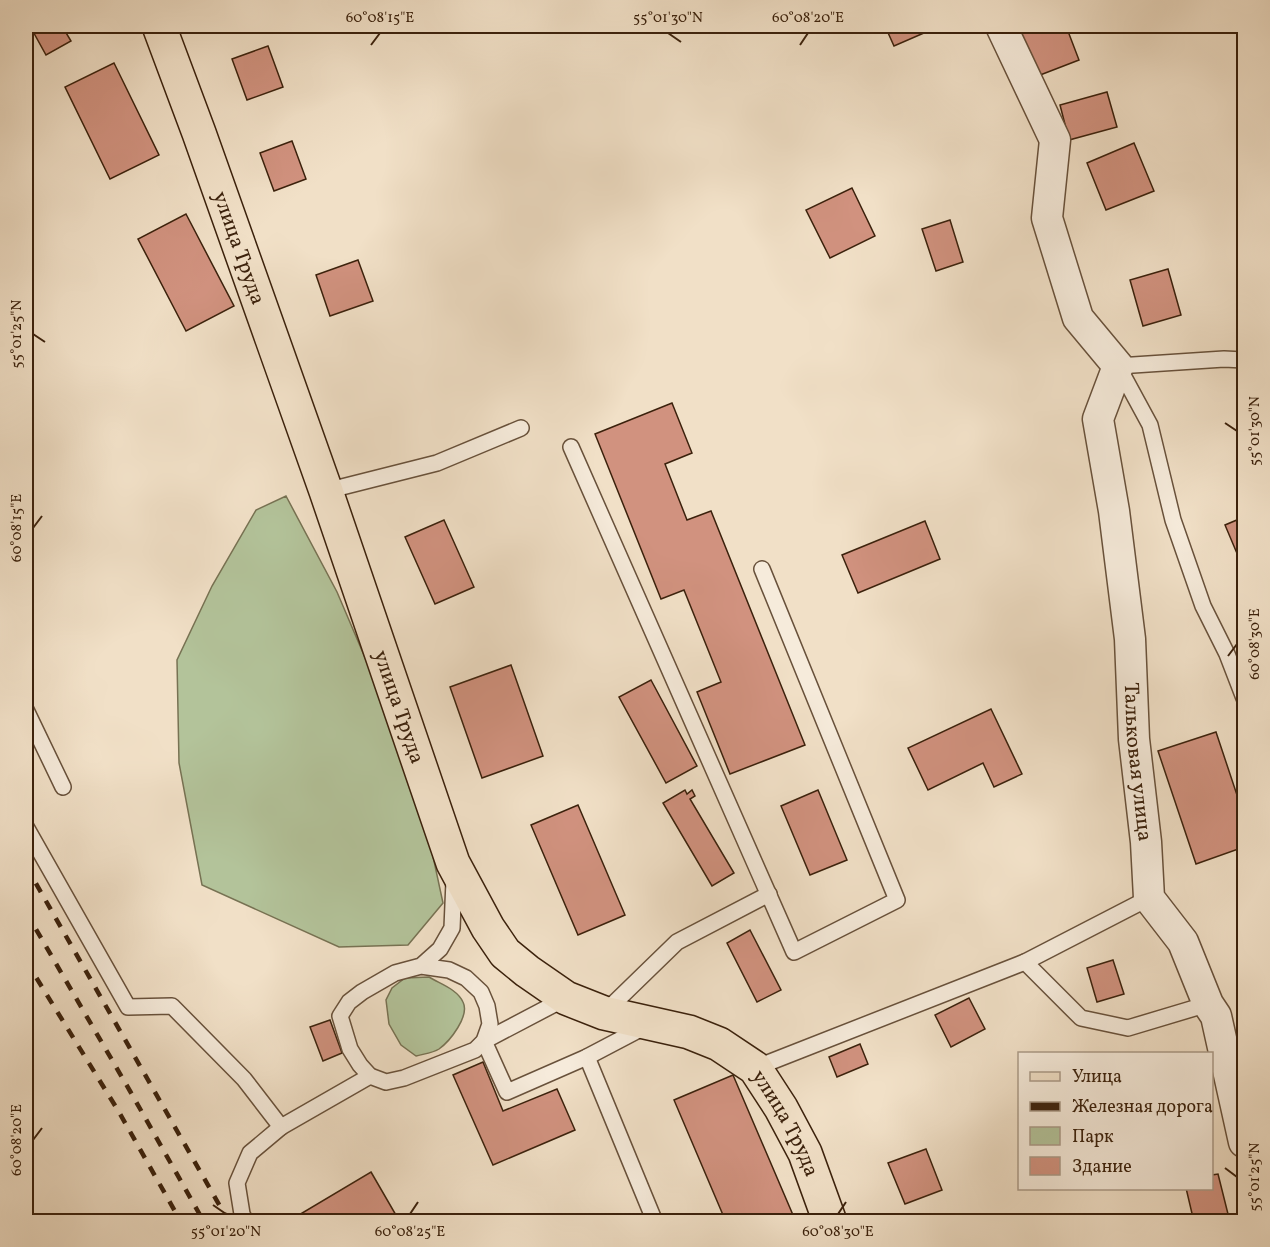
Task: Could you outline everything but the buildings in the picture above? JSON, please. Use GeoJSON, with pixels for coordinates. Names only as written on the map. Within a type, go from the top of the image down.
{"type":"FeatureCollection","features":[{"type":"Feature","properties":{"kind":"main road","name":"улица Труда"},"geometry":{"type":"LineString","coordinates":[[159,26],[326,491],[453,863],[488,928],[505,953],[566,998],[604,1013],[689,1032],[719,1044],[755,1068],[781,1108],[805,1153],[830,1221]]}},
{"type":"Feature","properties":{"kind":"street"},"geometry":{"type":"LineString","coordinates":[[1001,26],[1055,140],[1047,218],[1078,318],[1118,366]]}},
{"type":"Feature","properties":{"kind":"street","name":"Тальковая улица"},"geometry":{"type":"LineString","coordinates":[[1118,366],[1098,419],[1114,511],[1130,639],[1134,739],[1146,842],[1149,898]]}},
{"type":"Feature","properties":{"kind":"street"},"geometry":{"type":"LineString","coordinates":[[1149,898],[1183,942],[1208,1004],[1216,1016],[1245,1142]]}},
{"type":"Feature","properties":{"kind":"lane"},"geometry":{"type":"LineString","coordinates":[[1245,360],[1224,359],[1118,366],[1150,425],[1173,520],[1203,606],[1227,654],[1245,698]]}},
{"type":"Feature","properties":{"kind":"lane"},"geometry":{"type":"LineString","coordinates":[[326,491],[437,464],[521,428]]}},
{"type":"Feature","properties":{"kind":"lane"},"geometry":{"type":"LineString","coordinates":[[571,447],[794,952],[897,900],[762,569]]}},
{"type":"Feature","properties":{"kind":"lane"},"geometry":{"type":"LineString","coordinates":[[26,710],[63,787]]}},
{"type":"Feature","properties":{"kind":"lane"},"geometry":{"type":"LineString","coordinates":[[26,827],[128,1007],[172,1006],[244,1079],[280,1127]]}},
{"type":"Feature","properties":{"kind":"lane"},"geometry":{"type":"LineString","coordinates":[[421,966],[440,948],[452,928],[453,863]]}},
{"type":"Feature","properties":{"kind":"lane"},"geometry":{"type":"LineString","coordinates":[[604,1013],[676,942],[769,894]]}},
{"type":"Feature","properties":{"kind":"lane"},"geometry":{"type":"LineString","coordinates":[[755,1068],[1024,962],[1149,898]]}},
{"type":"Feature","properties":{"kind":"lane"},"geometry":{"type":"LineString","coordinates":[[1024,962],[1081,1018],[1128,1028],[1208,1004]]}},
{"type":"Feature","properties":{"kind":"lane"},"geometry":{"type":"LineString","coordinates":[[566,998],[484,1041],[475,1050],[404,1078],[386,1082],[370,1076],[360,1065],[350,1049],[340,1016],[349,1002],[395,973],[421,966],[449,970],[466,978],[481,992],[490,1024],[484,1041],[507,1092],[587,1057],[652,1024]]}},
{"type":"Feature","properties":{"kind":"lane"},"geometry":{"type":"LineString","coordinates":[[587,1057],[655,1221]]}},
{"type":"Feature","properties":{"kind":"lane"},"geometry":{"type":"LineString","coordinates":[[246,1221],[242,1214],[237,1183],[250,1153],[280,1127],[370,1076]]}},
{"type":"Feature","properties":{"kind":"green space"},"geometry":{"type":"Polygon","coordinates":[[[286,496],[337,592],[416,777],[443,903],[408,945],[339,947],[202,885],[179,763],[177,660],[212,586],[256,510],[286,496]]]}},
{"type":"Feature","properties":{"kind":"green space"},"geometry":{"type":"Polygon","coordinates":[[[429,977],[448,987],[460,997],[464,1014],[458,1028],[439,1049],[416,1056],[401,1045],[389,1024],[386,1000],[392,988],[405,978],[429,977]]]}},
{"type":"Feature","properties":{"kind":"railway"},"geometry":{"type":"LineString","coordinates":[[26,866],[229,1222]]}},
{"type":"Feature","properties":{"kind":"railway"},"geometry":{"type":"LineString","coordinates":[[26,912],[204,1222]]}},
{"type":"Feature","properties":{"kind":"railway"},"geometry":{"type":"LineString","coordinates":[[26,961],[119,1112],[181,1222]]}}]}
